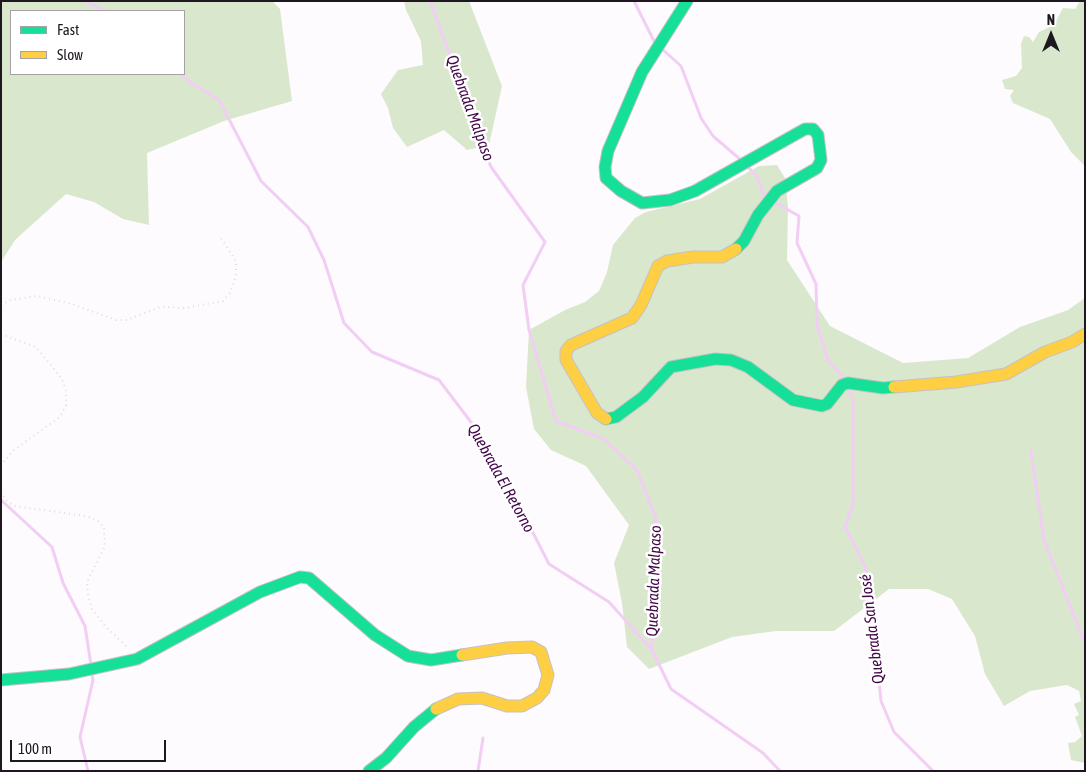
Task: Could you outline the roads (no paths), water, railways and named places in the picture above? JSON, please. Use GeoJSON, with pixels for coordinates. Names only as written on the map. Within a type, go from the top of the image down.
{"type":"FeatureCollection","features":[{"type":"Feature","properties":{"kind":"street"},"geometry":{"type":"LineString","coordinates":[[687,1],[642,72],[608,151],[605,167],[606,178],[621,191],[642,203],[670,200],[695,191],[806,128],[813,129],[818,135],[822,160],[817,168],[777,191],[758,215],[744,241],[730,254],[722,257],[693,257],[667,261],[658,266],[641,305],[632,318],[571,345],[566,351],[566,360],[597,413],[603,419],[610,420],[616,418],[643,397],[671,367],[685,363],[715,359],[731,360],[748,367],[793,400],[822,406],[827,404],[842,385],[848,383],[883,388],[956,382],[1006,374],[1040,355],[1072,342],[1085,334]]}},
{"type":"Feature","properties":{"kind":"street"},"geometry":{"type":"LineString","coordinates":[[1,680],[69,674],[137,659],[260,592],[305,577],[328,592],[375,635],[408,656],[431,660],[507,648],[532,647],[541,652],[548,675],[544,690],[537,698],[522,706],[507,706],[482,698],[458,699],[438,707],[414,727],[386,758],[369,771]]}},
{"type":"Feature","properties":{"kind":"waterway","name":"Quebrada El Retorno"},"geometry":{"type":"LineString","coordinates":[[85,1],[105,10]]}},
{"type":"Feature","properties":{"kind":"waterway","name":"Quebrada Malpaso"},"geometry":{"type":"LineString","coordinates":[[430,1],[491,167],[545,242],[523,285],[529,330],[556,421],[604,439],[637,470],[656,518],[650,592],[652,650],[671,689],[763,753],[780,771]]}},
{"type":"Feature","properties":{"kind":"waterway","name":"Quebrada San José"},"geometry":{"type":"LineString","coordinates":[[634,1],[655,43]]}},
{"type":"Feature","properties":{"kind":"waterway","name":"Quebrada San José"},"geometry":{"type":"LineString","coordinates":[[662,49],[681,66],[701,118],[713,136],[741,160]]}},
{"type":"Feature","properties":{"kind":"waterway","name":"Quebrada El Retorno"},"geometry":{"type":"LineString","coordinates":[[182,75],[188,81],[219,100],[261,181],[308,227],[324,260],[344,323],[372,352],[439,380],[480,434],[549,564],[609,602],[652,650]]}},
{"type":"Feature","properties":{"kind":"waterway","name":"Quebrada San José"},"geometry":{"type":"LineString","coordinates":[[748,167],[758,178],[764,197]]}},
{"type":"Feature","properties":{"kind":"waterway","name":"Quebrada San José"},"geometry":{"type":"LineString","coordinates":[[774,202],[799,216],[797,243],[816,284],[817,325],[828,360],[845,380]]}},
{"type":"Feature","properties":{"kind":"waterway","name":"Quebrada San José"},"geometry":{"type":"LineString","coordinates":[[848,387],[853,400],[853,504],[845,527],[865,566],[872,609],[881,701],[894,732],[933,771]]}},
{"type":"Feature","properties":{"kind":"waterway"},"geometry":{"type":"LineString","coordinates":[[1031,451],[1044,540],[1085,644]]}},
{"type":"Feature","properties":{"kind":"waterway"},"geometry":{"type":"LineString","coordinates":[[1,500],[52,547],[63,583],[85,626],[91,665]]}},
{"type":"Feature","properties":{"kind":"waterway"},"geometry":{"type":"LineString","coordinates":[[88,771],[80,737],[93,680],[92,674]]}},
{"type":"Feature","properties":{"kind":"waterway"},"geometry":{"type":"LineString","coordinates":[[478,771],[483,738]]}}]}
